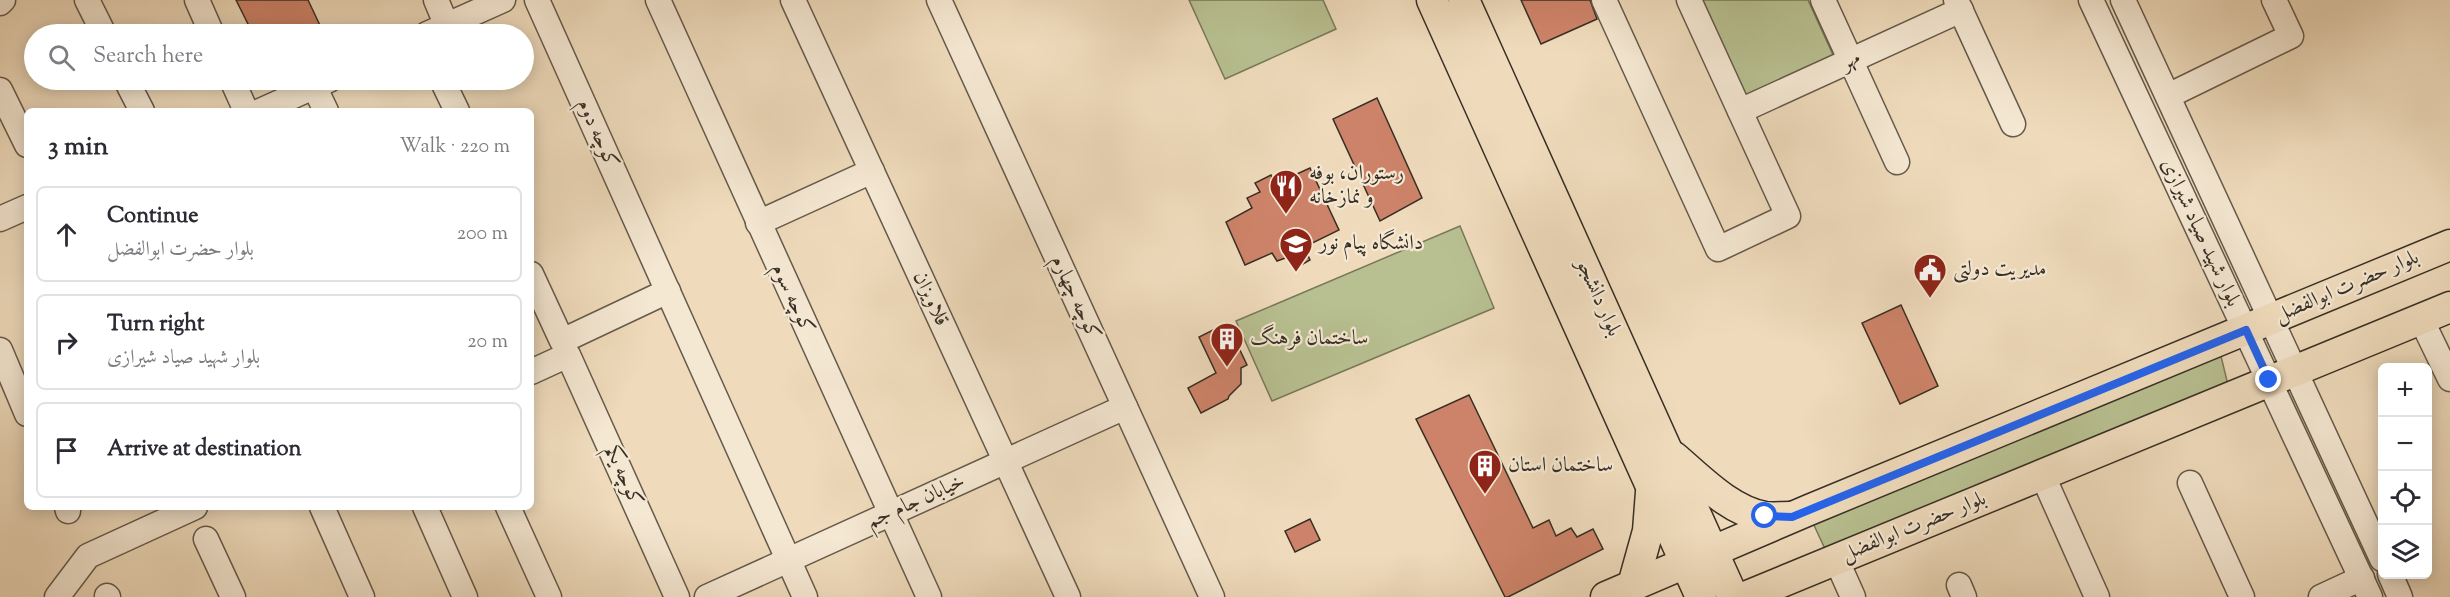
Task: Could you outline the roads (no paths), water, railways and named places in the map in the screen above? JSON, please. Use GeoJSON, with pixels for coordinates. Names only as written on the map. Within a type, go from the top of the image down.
{"type":"FeatureCollection","features":[{"type":"Feature","properties":{"kind":"main road","name":"بلوار دانشجو"},"geometry":{"type":"LineString","coordinates":[[1432,0],[1701,597]]}},
{"type":"Feature","properties":{"kind":"main road","name":"بلوار دانشجو"},"geometry":{"type":"LineString","coordinates":[[1464,0],[1733,597]]}},
{"type":"Feature","properties":{"kind":"main road","name":"بلوار حضرت ابوالفضل"},"geometry":{"type":"LineString","coordinates":[[1620,591],[1792,517],[2450,244]]}},
{"type":"Feature","properties":{"kind":"main road","name":"بلوار حضرت ابوالفضل"},"geometry":{"type":"LineString","coordinates":[[1745,597],[2450,307]]}},
{"type":"Feature","properties":{"kind":"main road"},"geometry":{"type":"LineString","coordinates":[[1667,451],[1709,487],[1740,508],[1765,516],[1792,517]]}},
{"type":"Feature","properties":{"kind":"main road"},"geometry":{"type":"LineString","coordinates":[[1620,591],[1650,523],[1651,486]]}},
{"type":"Feature","properties":{"kind":"main road"},"geometry":{"type":"LineString","coordinates":[[1796,597],[1797,591],[1825,563]]}},
{"type":"Feature","properties":{"kind":"street"},"geometry":{"type":"LineString","coordinates":[[87,0],[99,24]]}},
{"type":"Feature","properties":{"kind":"street"},"geometry":{"type":"LineString","coordinates":[[197,0],[208,24]]}},
{"type":"Feature","properties":{"kind":"street"},"geometry":{"type":"LineString","coordinates":[[436,0],[437,24]]}},
{"type":"Feature","properties":{"kind":"street"},"geometry":{"type":"LineString","coordinates":[[450,24],[503,0]]}},
{"type":"Feature","properties":{"kind":"street","name":"کوچه دوم"},"geometry":{"type":"LineString","coordinates":[[537,0],[805,597]]}},
{"type":"Feature","properties":{"kind":"street","name":"کوچه سوم"},"geometry":{"type":"LineString","coordinates":[[658,0],[929,597]]}},
{"type":"Feature","properties":{"kind":"street","name":"قلاویزان"},"geometry":{"type":"LineString","coordinates":[[794,0],[1068,597]]}},
{"type":"Feature","properties":{"kind":"street","name":"کوچه چهارم"},"geometry":{"type":"LineString","coordinates":[[939,0],[1212,597]]}},
{"type":"Feature","properties":{"kind":"street"},"geometry":{"type":"LineString","coordinates":[[1604,0],[1718,249],[1788,216],[1689,0]]}},
{"type":"Feature","properties":{"kind":"street"},"geometry":{"type":"LineString","coordinates":[[1823,0],[1897,162]]}},
{"type":"Feature","properties":{"kind":"street","name":"بلوار شهید صیاد شیرازی"},"geometry":{"type":"LineString","coordinates":[[2091,0],[2282,375],[2378,552]]}},
{"type":"Feature","properties":{"kind":"street","name":"بلوار شهید صیاد شیرازی"},"geometry":{"type":"LineString","coordinates":[[2123,0],[2168,96],[2258,324]]}},
{"type":"Feature","properties":{"kind":"street"},"geometry":{"type":"LineString","coordinates":[[2168,96],[2291,36],[2274,0]]}},
{"type":"Feature","properties":{"kind":"street"},"geometry":{"type":"LineString","coordinates":[[1959,5],[2013,124]]}},
{"type":"Feature","properties":{"kind":"street","name":"مهر"},"geometry":{"type":"LineString","coordinates":[[1740,111],[1851,61],[1959,5]]}},
{"type":"Feature","properties":{"kind":"street"},"geometry":{"type":"LineString","coordinates":[[0,90],[24,139]]}},
{"type":"Feature","properties":{"kind":"street"},"geometry":{"type":"LineString","coordinates":[[131,90],[140,108]]}},
{"type":"Feature","properties":{"kind":"street"},"geometry":{"type":"LineString","coordinates":[[236,90],[245,108]]}},
{"type":"Feature","properties":{"kind":"street"},"geometry":{"type":"LineString","coordinates":[[248,108],[301,90]]}},
{"type":"Feature","properties":{"kind":"street"},"geometry":{"type":"LineString","coordinates":[[323,90],[326,108]]}},
{"type":"Feature","properties":{"kind":"street"},"geometry":{"type":"LineString","coordinates":[[447,90],[456,108]]}},
{"type":"Feature","properties":{"kind":"street"},"geometry":{"type":"LineString","coordinates":[[758,223],[872,171]]}},
{"type":"Feature","properties":{"kind":"street"},"geometry":{"type":"LineString","coordinates":[[0,219],[24,208]]}},
{"type":"Feature","properties":{"kind":"street","name":"کوچه یکم"},"geometry":{"type":"LineString","coordinates":[[534,281],[677,597]]}},
{"type":"Feature","properties":{"kind":"street"},"geometry":{"type":"LineString","coordinates":[[534,370],[565,348],[668,291]]}},
{"type":"Feature","properties":{"kind":"street"},"geometry":{"type":"LineString","coordinates":[[2421,319],[2450,379]]}},
{"type":"Feature","properties":{"kind":"street"},"geometry":{"type":"LineString","coordinates":[[0,350],[24,407]]}},
{"type":"Feature","properties":{"kind":"street","name":"بلوار شهید صیاد شیرازی"},"geometry":{"type":"LineString","coordinates":[[2282,375],[2366,588]]}},
{"type":"Feature","properties":{"kind":"street","name":"خیابان جام جم"},"geometry":{"type":"LineString","coordinates":[[707,597],[789,563],[891,513],[1125,407]]}},
{"type":"Feature","properties":{"kind":"street"},"geometry":{"type":"LineString","coordinates":[[2042,474],[2097,597]]}},
{"type":"Feature","properties":{"kind":"street"},"geometry":{"type":"LineString","coordinates":[[2190,483],[2242,597]]}},
{"type":"Feature","properties":{"kind":"street"},"geometry":{"type":"LineString","coordinates":[[57,597],[88,556],[188,510]]}},
{"type":"Feature","properties":{"kind":"street"},"geometry":{"type":"LineString","coordinates":[[323,510],[362,597]]}},
{"type":"Feature","properties":{"kind":"street"},"geometry":{"type":"LineString","coordinates":[[426,510],[465,597]]}},
{"type":"Feature","properties":{"kind":"street"},"geometry":{"type":"LineString","coordinates":[[509,510],[549,597]]}},
{"type":"Feature","properties":{"kind":"street"},"geometry":{"type":"LineString","coordinates":[[206,539],[233,597]]}},
{"type":"Feature","properties":{"kind":"street"},"geometry":{"type":"LineString","coordinates":[[1825,563],[1853,597]]}},
{"type":"Feature","properties":{"kind":"street"},"geometry":{"type":"LineString","coordinates":[[2392,579],[2400,597]]}},
{"type":"Feature","properties":{"kind":"street"},"geometry":{"type":"LineString","coordinates":[[2320,597],[2366,588]]}},
{"type":"Feature","properties":{"kind":"place","name":"رستوران، بوفه و نمازخانه"},"geometry":{"type":"Point","coordinates":[1286,215]}},
{"type":"Feature","properties":{"kind":"place","name":"دانشگاه پیام نور"},"geometry":{"type":"Point","coordinates":[1296,273]}},
{"type":"Feature","properties":{"kind":"place","name":"مدیریت دولتی"},"geometry":{"type":"Point","coordinates":[1930,299]}},
{"type":"Feature","properties":{"kind":"place","name":"ساختمان فرهنگ"},"geometry":{"type":"Point","coordinates":[1227,368]}},
{"type":"Feature","properties":{"kind":"place","name":"ساختمان استان"},"geometry":{"type":"Point","coordinates":[1485,495]}}]}
